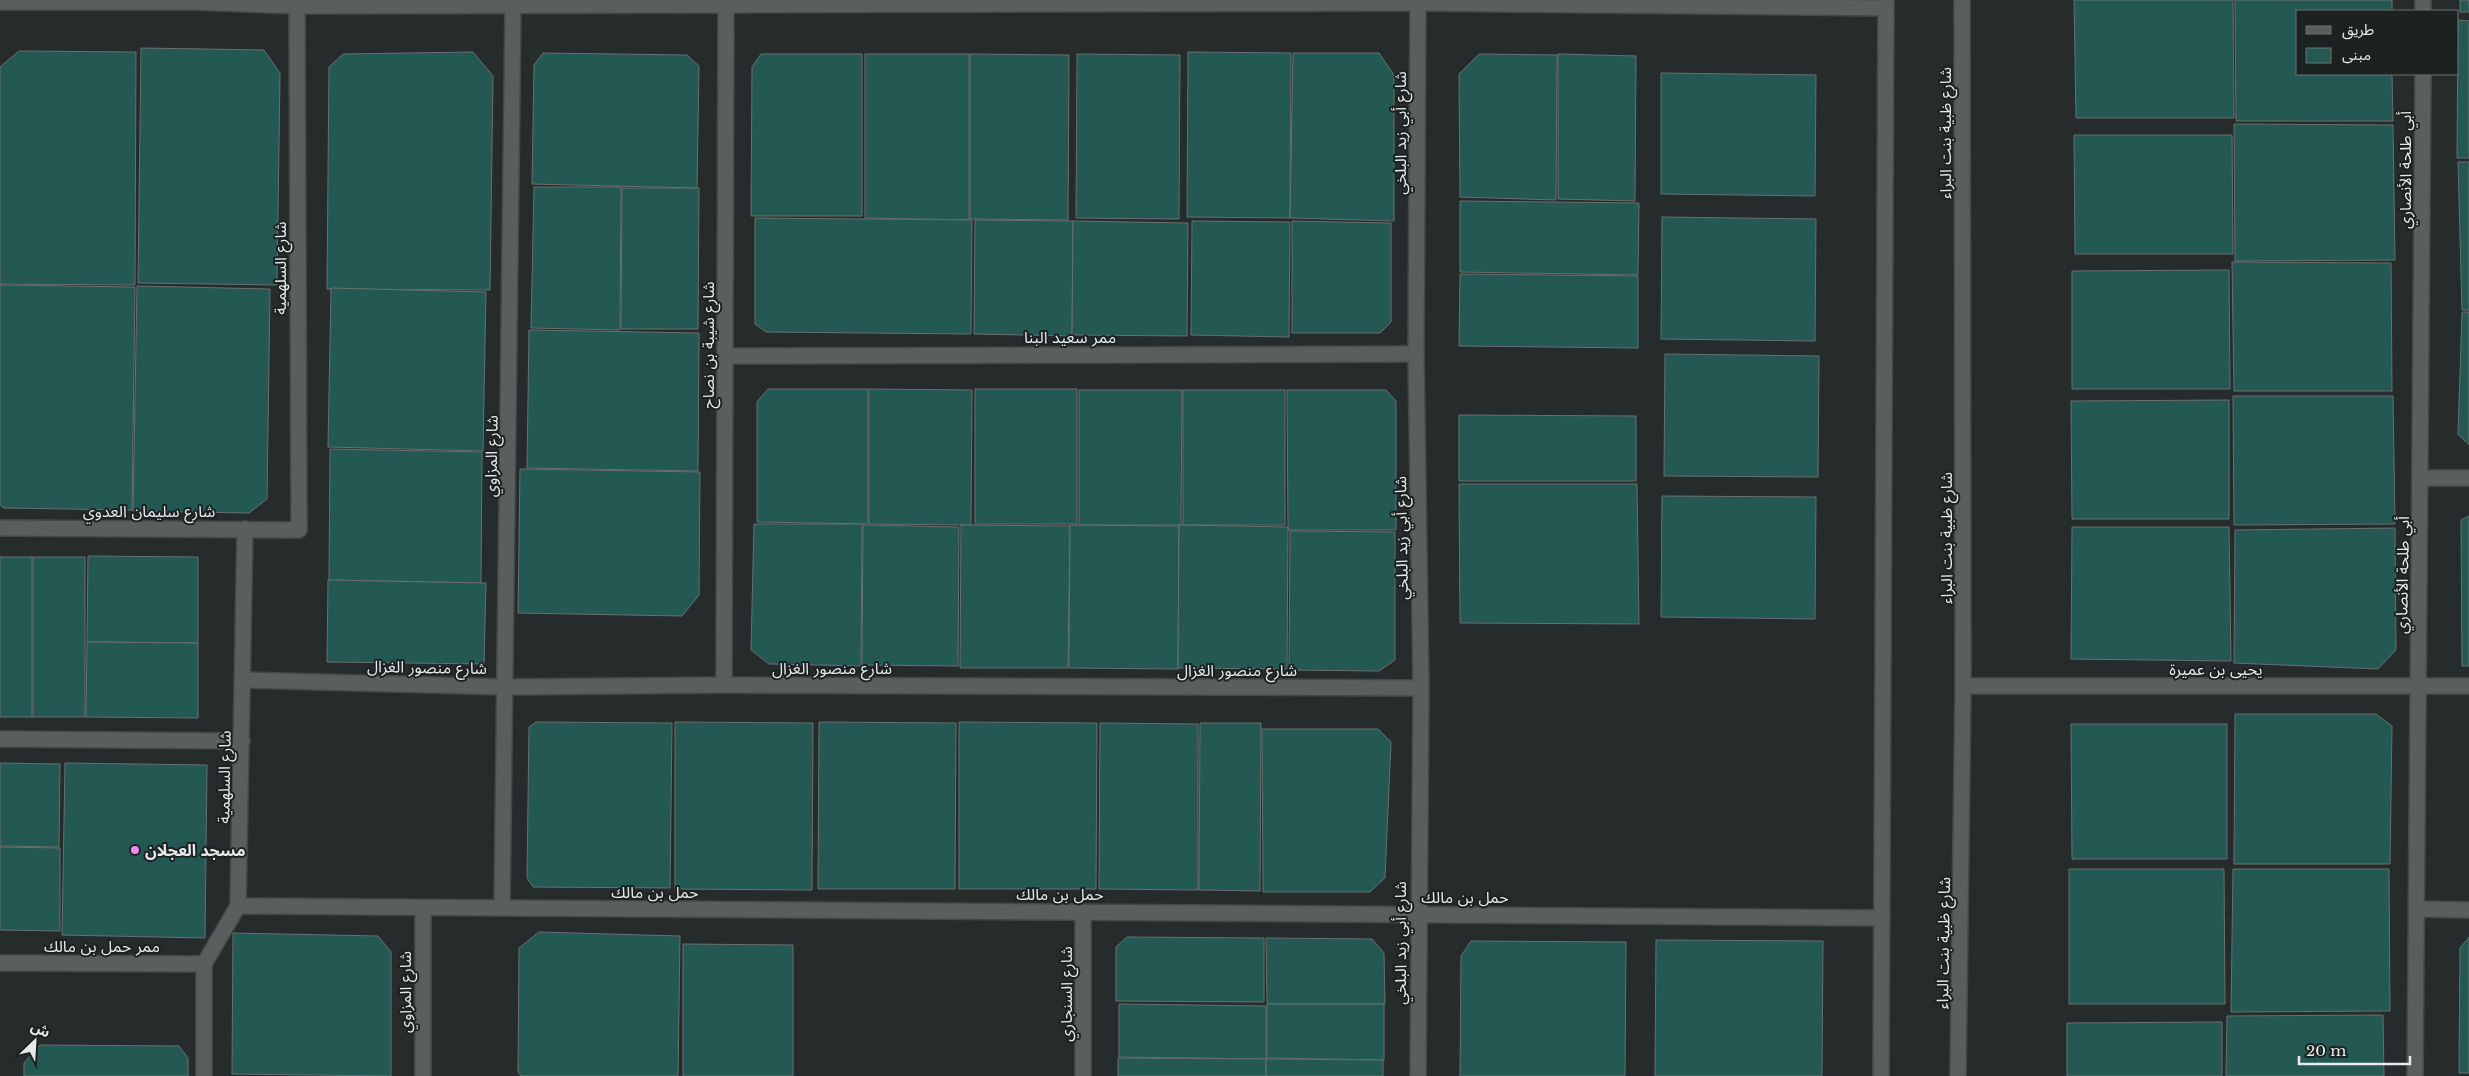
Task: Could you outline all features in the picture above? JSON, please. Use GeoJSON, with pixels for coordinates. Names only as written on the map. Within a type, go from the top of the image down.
{"type":"FeatureCollection","features":[{"type":"Feature","properties":{"kind":"street","name":"شارع ظبية بنت البراء"},"geometry":{"type":"LineString","coordinates":[[1958,1076],[1963,686],[1962,0]]}},
{"type":"Feature","properties":{"kind":"street"},"geometry":{"type":"LineString","coordinates":[[0,2],[196,1],[296,6],[662,2],[726,5],[1418,2],[1886,4],[1881,1076]]}},
{"type":"Feature","properties":{"kind":"street","name":"شارع أبي زيد البلخي"},"geometry":{"type":"LineString","coordinates":[[1418,2],[1416,354],[1421,688],[1418,1076]]}},
{"type":"Feature","properties":{"kind":"street","name":"شارع المزاوي"},"geometry":{"type":"LineString","coordinates":[[502,908],[513,5]]}},
{"type":"Feature","properties":{"kind":"street","name":"شارع شيبة بن نصاح"},"geometry":{"type":"LineString","coordinates":[[724,685],[726,5]]}},
{"type":"Feature","properties":{"kind":"street","name":"شارع السلهمية"},"geometry":{"type":"LineString","coordinates":[[296,6],[298,530]]}},
{"type":"Feature","properties":{"kind":"street","name":"أبي طلحة الأنصاري"},"geometry":{"type":"LineString","coordinates":[[2415,1076],[2423,75]]}},
{"type":"Feature","properties":{"kind":"street","name":"ممر سعيد البنا"},"geometry":{"type":"LineString","coordinates":[[725,356],[1416,354]]}},
{"type":"Feature","properties":{"kind":"street"},"geometry":{"type":"LineString","coordinates":[[2421,478],[2469,478]]}},
{"type":"Feature","properties":{"kind":"street","name":"شارع سليمان العدوي"},"geometry":{"type":"LineString","coordinates":[[0,528],[298,530]]}},
{"type":"Feature","properties":{"kind":"street","name":"شارع السلهمية"},"geometry":{"type":"LineString","coordinates":[[204,964],[238,906],[245,529]]}},
{"type":"Feature","properties":{"kind":"street","name":"شارع منصور الغزال"},"geometry":{"type":"LineString","coordinates":[[243,680],[506,687],[724,685],[1421,688]]}},
{"type":"Feature","properties":{"kind":"street","name":"يحيى بن عميرة"},"geometry":{"type":"LineString","coordinates":[[1963,686],[2469,686]]}},
{"type":"Feature","properties":{"kind":"street"},"geometry":{"type":"LineString","coordinates":[[0,738],[242,742]]}},
{"type":"Feature","properties":{"kind":"street","name":"حمل بن مالك"},"geometry":{"type":"LineString","coordinates":[[238,906],[1882,918]]}},
{"type":"Feature","properties":{"kind":"street","name":"شارع المزاوي"},"geometry":{"type":"LineString","coordinates":[[423,908],[423,1076]]}},
{"type":"Feature","properties":{"kind":"street"},"geometry":{"type":"LineString","coordinates":[[2416,909],[2469,910]]}},
{"type":"Feature","properties":{"kind":"street","name":"شارع السنجاري"},"geometry":{"type":"LineString","coordinates":[[1083,912],[1084,1076]]}},
{"type":"Feature","properties":{"kind":"street","name":"ممر حمل بن مالك"},"geometry":{"type":"LineString","coordinates":[[0,963],[204,964]]}},
{"type":"Feature","properties":{"kind":"street"},"geometry":{"type":"LineString","coordinates":[[204,964],[204,1076]]}},
{"type":"Feature","properties":{"kind":"building"},"geometry":{"type":"Polygon","coordinates":[[[2074,0],[2233,0],[2234,118],[2076,118],[2074,0]]]}},
{"type":"Feature","properties":{"kind":"building"},"geometry":{"type":"Polygon","coordinates":[[[2235,0],[2392,0],[2392,10],[2296,10],[2296,75],[2392,75],[2393,121],[2236,121],[2235,0]]]}},
{"type":"Feature","properties":{"kind":"building"},"geometry":{"type":"Polygon","coordinates":[[[2460,0],[2469,0],[2469,12],[2460,12],[2460,0]]]}},
{"type":"Feature","properties":{"kind":"building"},"geometry":{"type":"Polygon","coordinates":[[[2459,20],[2469,21],[2469,158],[2457,158],[2459,20]]]}},
{"type":"Feature","properties":{"kind":"building"},"geometry":{"type":"Polygon","coordinates":[[[141,48],[264,50],[280,73],[277,285],[138,283],[141,48]]]}},
{"type":"Feature","properties":{"kind":"building"},"geometry":{"type":"Polygon","coordinates":[[[19,51],[136,52],[135,285],[0,284],[0,67],[19,51]]]}},
{"type":"Feature","properties":{"kind":"building"},"geometry":{"type":"Polygon","coordinates":[[[473,52],[493,76],[490,290],[327,289],[329,67],[343,54],[473,52]]]}},
{"type":"Feature","properties":{"kind":"building"},"geometry":{"type":"Polygon","coordinates":[[[1188,52],[1291,53],[1290,218],[1187,217],[1188,52]]]}},
{"type":"Feature","properties":{"kind":"building"},"geometry":{"type":"Polygon","coordinates":[[[543,53],[687,55],[699,66],[697,188],[532,184],[534,65],[543,53]]]}},
{"type":"Feature","properties":{"kind":"building"},"geometry":{"type":"Polygon","coordinates":[[[1293,53],[1379,53],[1394,75],[1394,221],[1290,218],[1293,53]]]}},
{"type":"Feature","properties":{"kind":"building"},"geometry":{"type":"Polygon","coordinates":[[[761,54],[862,54],[862,216],[751,216],[752,67],[761,54]]]}},
{"type":"Feature","properties":{"kind":"building"},"geometry":{"type":"Polygon","coordinates":[[[865,54],[969,54],[969,220],[865,218],[865,54]]]}},
{"type":"Feature","properties":{"kind":"building"},"geometry":{"type":"Polygon","coordinates":[[[970,54],[1069,55],[1068,220],[970,219],[970,54]]]}},
{"type":"Feature","properties":{"kind":"building"},"geometry":{"type":"Polygon","coordinates":[[[1077,54],[1180,55],[1179,219],[1076,218],[1077,54]]]}},
{"type":"Feature","properties":{"kind":"building"},"geometry":{"type":"Polygon","coordinates":[[[1479,54],[1557,55],[1556,200],[1460,197],[1459,74],[1479,54]]]}},
{"type":"Feature","properties":{"kind":"building"},"geometry":{"type":"Polygon","coordinates":[[[1558,54],[1636,56],[1635,201],[1558,199],[1558,54]]]}},
{"type":"Feature","properties":{"kind":"building"},"geometry":{"type":"Polygon","coordinates":[[[1661,73],[1816,75],[1815,196],[1661,194],[1661,73]]]}},
{"type":"Feature","properties":{"kind":"building"},"geometry":{"type":"Polygon","coordinates":[[[2234,124],[2393,125],[2395,260],[2235,261],[2234,124]]]}},
{"type":"Feature","properties":{"kind":"building"},"geometry":{"type":"Polygon","coordinates":[[[2074,135],[2232,135],[2233,254],[2075,254],[2074,135]]]}},
{"type":"Feature","properties":{"kind":"building"},"geometry":{"type":"Polygon","coordinates":[[[2458,162],[2469,162],[2469,310],[2462,310],[2458,162]]]}},
{"type":"Feature","properties":{"kind":"building"},"geometry":{"type":"Polygon","coordinates":[[[534,187],[621,187],[620,330],[531,328],[534,187]]]}},
{"type":"Feature","properties":{"kind":"building"},"geometry":{"type":"Polygon","coordinates":[[[622,188],[699,188],[698,329],[621,329],[622,188]]]}},
{"type":"Feature","properties":{"kind":"building"},"geometry":{"type":"Polygon","coordinates":[[[1460,201],[1639,203],[1638,275],[1460,272],[1460,201]]]}},
{"type":"Feature","properties":{"kind":"building"},"geometry":{"type":"Polygon","coordinates":[[[1662,217],[1816,219],[1815,341],[1661,339],[1662,217]]]}},
{"type":"Feature","properties":{"kind":"building"},"geometry":{"type":"Polygon","coordinates":[[[755,218],[972,220],[971,334],[766,332],[755,324],[755,218]]]}},
{"type":"Feature","properties":{"kind":"building"},"geometry":{"type":"Polygon","coordinates":[[[975,220],[1073,221],[1072,336],[974,334],[975,220]]]}},
{"type":"Feature","properties":{"kind":"building"},"geometry":{"type":"Polygon","coordinates":[[[1073,221],[1188,223],[1187,336],[1072,335],[1073,221]]]}},
{"type":"Feature","properties":{"kind":"building"},"geometry":{"type":"Polygon","coordinates":[[[1192,221],[1290,222],[1289,337],[1191,335],[1192,221]]]}},
{"type":"Feature","properties":{"kind":"building"},"geometry":{"type":"Polygon","coordinates":[[[1292,221],[1391,223],[1391,322],[1380,333],[1292,333],[1292,221]]]}},
{"type":"Feature","properties":{"kind":"building"},"geometry":{"type":"Polygon","coordinates":[[[2232,262],[2391,263],[2392,391],[2234,391],[2232,262]]]}},
{"type":"Feature","properties":{"kind":"building"},"geometry":{"type":"Polygon","coordinates":[[[2229,270],[2230,389],[2072,389],[2072,271],[2229,270]]]}},
{"type":"Feature","properties":{"kind":"building"},"geometry":{"type":"Polygon","coordinates":[[[1460,274],[1638,276],[1638,348],[1459,346],[1460,274]]]}},
{"type":"Feature","properties":{"kind":"building"},"geometry":{"type":"Polygon","coordinates":[[[0,285],[135,287],[132,510],[4,508],[0,505],[0,285]]]}},
{"type":"Feature","properties":{"kind":"building"},"geometry":{"type":"Polygon","coordinates":[[[137,286],[270,289],[267,499],[249,513],[133,511],[137,286]]]}},
{"type":"Feature","properties":{"kind":"building"},"geometry":{"type":"Polygon","coordinates":[[[331,288],[486,292],[483,451],[328,447],[331,288]]]}},
{"type":"Feature","properties":{"kind":"building"},"geometry":{"type":"Polygon","coordinates":[[[2462,312],[2469,312],[2469,445],[2458,434],[2462,312]]]}},
{"type":"Feature","properties":{"kind":"building"},"geometry":{"type":"Polygon","coordinates":[[[529,330],[699,333],[698,471],[527,468],[529,330]]]}},
{"type":"Feature","properties":{"kind":"building"},"geometry":{"type":"Polygon","coordinates":[[[1665,354],[1819,356],[1818,477],[1664,476],[1665,354]]]}},
{"type":"Feature","properties":{"kind":"building"},"geometry":{"type":"Polygon","coordinates":[[[768,389],[868,389],[868,524],[757,522],[757,402],[768,389]]]}},
{"type":"Feature","properties":{"kind":"building"},"geometry":{"type":"Polygon","coordinates":[[[869,389],[972,390],[971,525],[869,524],[869,389]]]}},
{"type":"Feature","properties":{"kind":"building"},"geometry":{"type":"Polygon","coordinates":[[[975,389],[1077,389],[1077,524],[975,524],[975,389]]]}},
{"type":"Feature","properties":{"kind":"building"},"geometry":{"type":"Polygon","coordinates":[[[1079,390],[1182,390],[1181,525],[1079,525],[1079,390]]]}},
{"type":"Feature","properties":{"kind":"building"},"geometry":{"type":"Polygon","coordinates":[[[1183,390],[1285,390],[1285,525],[1183,525],[1183,390]]]}},
{"type":"Feature","properties":{"kind":"building"},"geometry":{"type":"Polygon","coordinates":[[[1287,390],[1386,390],[1396,401],[1396,530],[1288,530],[1287,390]]]}},
{"type":"Feature","properties":{"kind":"building"},"geometry":{"type":"Polygon","coordinates":[[[2233,396],[2393,396],[2395,524],[2234,525],[2233,396]]]}},
{"type":"Feature","properties":{"kind":"building"},"geometry":{"type":"Polygon","coordinates":[[[2229,400],[2229,519],[2072,519],[2071,401],[2229,400]]]}},
{"type":"Feature","properties":{"kind":"building"},"geometry":{"type":"Polygon","coordinates":[[[1459,415],[1636,416],[1636,481],[1459,481],[1459,415]]]}},
{"type":"Feature","properties":{"kind":"building"},"geometry":{"type":"Polygon","coordinates":[[[330,449],[482,452],[481,583],[329,580],[330,449]]]}},
{"type":"Feature","properties":{"kind":"building"},"geometry":{"type":"Polygon","coordinates":[[[520,469],[700,472],[699,595],[682,616],[518,613],[520,469]]]}},
{"type":"Feature","properties":{"kind":"building"},"geometry":{"type":"Polygon","coordinates":[[[1459,484],[1637,484],[1639,624],[1460,623],[1459,484]]]}},
{"type":"Feature","properties":{"kind":"building"},"geometry":{"type":"Polygon","coordinates":[[[1662,496],[1816,497],[1815,619],[1661,617],[1662,496]]]}},
{"type":"Feature","properties":{"kind":"building"},"geometry":{"type":"Polygon","coordinates":[[[2469,516],[2469,666],[2462,666],[2461,520],[2469,516]]]}},
{"type":"Feature","properties":{"kind":"building"},"geometry":{"type":"Polygon","coordinates":[[[754,524],[862,524],[861,666],[769,664],[751,650],[754,524]]]}},
{"type":"Feature","properties":{"kind":"building"},"geometry":{"type":"Polygon","coordinates":[[[863,525],[959,527],[958,666],[862,665],[863,525]]]}},
{"type":"Feature","properties":{"kind":"building"},"geometry":{"type":"Polygon","coordinates":[[[961,525],[1070,526],[1068,668],[960,668],[961,525]]]}},
{"type":"Feature","properties":{"kind":"building"},"geometry":{"type":"Polygon","coordinates":[[[1070,525],[1179,526],[1178,669],[1069,668],[1070,525]]]}},
{"type":"Feature","properties":{"kind":"building"},"geometry":{"type":"Polygon","coordinates":[[[1179,525],[1288,527],[1287,669],[1178,668],[1179,525]]]}},
{"type":"Feature","properties":{"kind":"building"},"geometry":{"type":"Polygon","coordinates":[[[2072,527],[2229,527],[2231,661],[2071,659],[2072,527]]]}},
{"type":"Feature","properties":{"kind":"building"},"geometry":{"type":"Polygon","coordinates":[[[2395,528],[2396,650],[2378,669],[2234,663],[2235,530],[2395,528]]]}},
{"type":"Feature","properties":{"kind":"building"},"geometry":{"type":"Polygon","coordinates":[[[1290,531],[1395,532],[1395,660],[1379,671],[1289,670],[1290,531]]]}},
{"type":"Feature","properties":{"kind":"building"},"geometry":{"type":"Polygon","coordinates":[[[88,556],[198,557],[198,643],[87,642],[88,556]]]}},
{"type":"Feature","properties":{"kind":"building"},"geometry":{"type":"Polygon","coordinates":[[[0,557],[32,557],[32,717],[0,717],[0,557]]]}},
{"type":"Feature","properties":{"kind":"building"},"geometry":{"type":"Polygon","coordinates":[[[33,557],[85,557],[85,717],[33,717],[33,557]]]}},
{"type":"Feature","properties":{"kind":"building"},"geometry":{"type":"Polygon","coordinates":[[[328,580],[486,583],[484,664],[327,662],[328,580]]]}},
{"type":"Feature","properties":{"kind":"building"},"geometry":{"type":"Polygon","coordinates":[[[87,642],[198,643],[198,718],[86,717],[87,642]]]}},
{"type":"Feature","properties":{"kind":"building"},"geometry":{"type":"Polygon","coordinates":[[[2235,714],[2376,714],[2392,726],[2390,864],[2234,864],[2235,714]]]}},
{"type":"Feature","properties":{"kind":"building"},"geometry":{"type":"Polygon","coordinates":[[[536,722],[672,723],[670,888],[533,887],[527,878],[529,727],[536,722]]]}},
{"type":"Feature","properties":{"kind":"building"},"geometry":{"type":"Polygon","coordinates":[[[675,722],[813,723],[812,890],[675,889],[675,722]]]}},
{"type":"Feature","properties":{"kind":"building"},"geometry":{"type":"Polygon","coordinates":[[[819,722],[956,723],[955,889],[818,889],[819,722]]]}},
{"type":"Feature","properties":{"kind":"building"},"geometry":{"type":"Polygon","coordinates":[[[959,722],[1097,723],[1096,889],[959,889],[959,722]]]}},
{"type":"Feature","properties":{"kind":"building"},"geometry":{"type":"Polygon","coordinates":[[[1100,723],[1198,724],[1198,890],[1099,889],[1100,723]]]}},
{"type":"Feature","properties":{"kind":"building"},"geometry":{"type":"Polygon","coordinates":[[[1200,723],[1261,723],[1260,891],[1199,890],[1200,723]]]}},
{"type":"Feature","properties":{"kind":"building"},"geometry":{"type":"Polygon","coordinates":[[[2071,724],[2227,724],[2227,859],[2072,859],[2071,724]]]}},
{"type":"Feature","properties":{"kind":"building"},"geometry":{"type":"Polygon","coordinates":[[[1262,729],[1378,729],[1391,742],[1385,878],[1370,892],[1263,892],[1262,729]]]}},
{"type":"Feature","properties":{"kind":"building"},"geometry":{"type":"Polygon","coordinates":[[[0,763],[60,764],[59,847],[0,846],[0,763]]]}},
{"type":"Feature","properties":{"kind":"building","name":"مسجد العجلان"},"geometry":{"type":"Polygon","coordinates":[[[65,763],[207,765],[205,938],[62,935],[65,763]]]}},
{"type":"Feature","properties":{"kind":"building"},"geometry":{"type":"Polygon","coordinates":[[[0,847],[60,848],[60,931],[0,930],[0,847]]]}},
{"type":"Feature","properties":{"kind":"building"},"geometry":{"type":"Polygon","coordinates":[[[2069,869],[2224,869],[2225,1004],[2069,1004],[2069,869]]]}},
{"type":"Feature","properties":{"kind":"building"},"geometry":{"type":"Polygon","coordinates":[[[2233,869],[2389,869],[2390,1011],[2231,1012],[2233,869]]]}},
{"type":"Feature","properties":{"kind":"building"},"geometry":{"type":"Polygon","coordinates":[[[539,932],[680,936],[678,1076],[521,1076],[518,1072],[519,948],[539,932]]]}},
{"type":"Feature","properties":{"kind":"building"},"geometry":{"type":"Polygon","coordinates":[[[233,933],[378,936],[391,952],[391,1076],[232,1074],[233,933]]]}},
{"type":"Feature","properties":{"kind":"building"},"geometry":{"type":"Polygon","coordinates":[[[1127,937],[1264,938],[1264,1002],[1116,1001],[1116,947],[1127,937]]]}},
{"type":"Feature","properties":{"kind":"building"},"geometry":{"type":"Polygon","coordinates":[[[2469,937],[2469,1073],[2459,1073],[2460,948],[2469,937]]]}},
{"type":"Feature","properties":{"kind":"building"},"geometry":{"type":"Polygon","coordinates":[[[1266,938],[1372,939],[1384,953],[1385,1004],[1267,1004],[1266,938]]]}},
{"type":"Feature","properties":{"kind":"building"},"geometry":{"type":"Polygon","coordinates":[[[1656,940],[1823,941],[1822,1076],[1655,1076],[1656,940]]]}},
{"type":"Feature","properties":{"kind":"building"},"geometry":{"type":"Polygon","coordinates":[[[1471,941],[1626,942],[1625,1076],[1460,1076],[1461,956],[1471,941]]]}},
{"type":"Feature","properties":{"kind":"building"},"geometry":{"type":"Polygon","coordinates":[[[683,944],[793,945],[793,1076],[683,1076],[683,944]]]}},
{"type":"Feature","properties":{"kind":"building"},"geometry":{"type":"Polygon","coordinates":[[[1119,1004],[1266,1006],[1266,1059],[1119,1057],[1119,1004]]]}},
{"type":"Feature","properties":{"kind":"building"},"geometry":{"type":"Polygon","coordinates":[[[1267,1004],[1384,1004],[1384,1060],[1267,1058],[1267,1004]]]}},
{"type":"Feature","properties":{"kind":"building"},"geometry":{"type":"Polygon","coordinates":[[[2383,1015],[2384,1076],[2226,1076],[2227,1016],[2383,1015]]]}},
{"type":"Feature","properties":{"kind":"building"},"geometry":{"type":"Polygon","coordinates":[[[2222,1022],[2222,1076],[2067,1076],[2067,1023],[2222,1022]]]}},
{"type":"Feature","properties":{"kind":"building"},"geometry":{"type":"Polygon","coordinates":[[[40,1045],[179,1046],[188,1058],[188,1076],[24,1076],[24,1063],[40,1045]]]}},
{"type":"Feature","properties":{"kind":"building"},"geometry":{"type":"Polygon","coordinates":[[[1118,1058],[1266,1059],[1266,1076],[1118,1076],[1118,1058]]]}},
{"type":"Feature","properties":{"kind":"building"},"geometry":{"type":"Polygon","coordinates":[[[1266,1059],[1383,1060],[1383,1076],[1266,1076],[1266,1059]]]}},
{"type":"Feature","properties":{"kind":"place","name":"مسجد العجلان"},"geometry":{"type":"Point","coordinates":[135,850]}}]}
